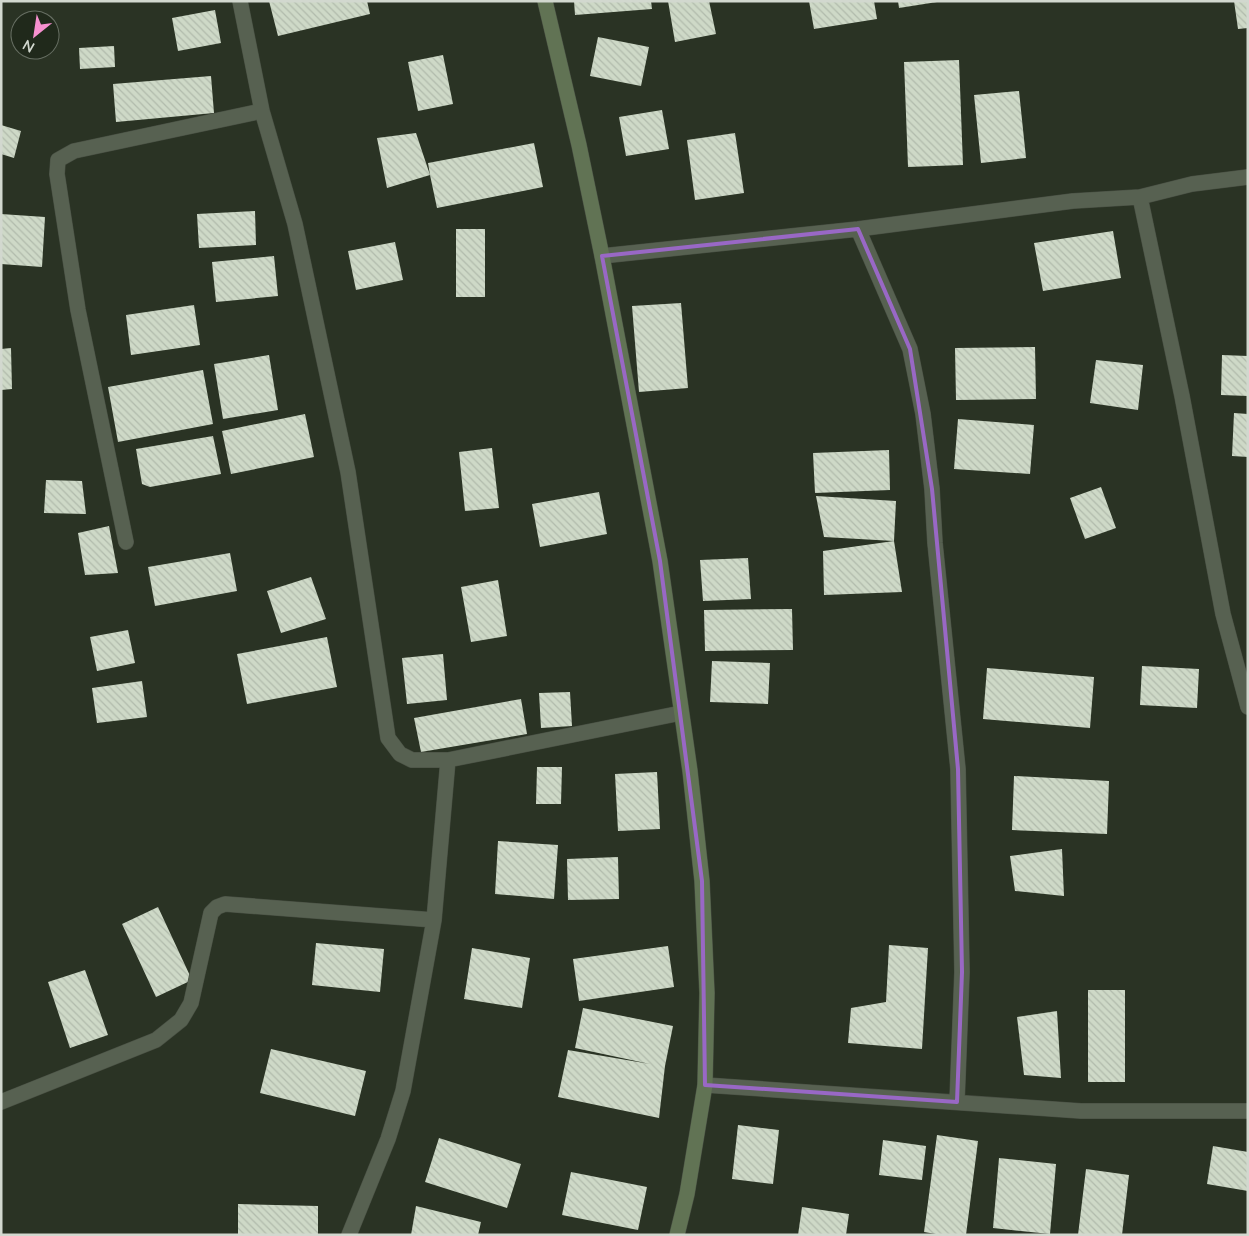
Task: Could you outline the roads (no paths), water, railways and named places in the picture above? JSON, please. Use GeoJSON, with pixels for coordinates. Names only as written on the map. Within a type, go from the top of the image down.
{"type":"FeatureCollection","features":[{"type":"Feature","properties":{"kind":"street"},"geometry":{"type":"LineString","coordinates":[[240,1],[262,111],[295,224],[341,431],[388,738],[400,754],[412,760],[448,760],[681,713]]}},
{"type":"Feature","properties":{"kind":"street"},"geometry":{"type":"LineString","coordinates":[[545,1],[579,145],[602,256],[660,561],[690,771],[702,881],[707,993],[705,1085],[687,1194],[677,1235]]}},
{"type":"Feature","properties":{"kind":"street"},"geometry":{"type":"LineString","coordinates":[[126,542],[78,310],[57,174],[58,160],[74,151],[262,111]]}},
{"type":"Feature","properties":{"kind":"street"},"geometry":{"type":"LineString","coordinates":[[602,256],[858,230],[1073,201],[1140,197],[1192,184],[1248,177]]}},
{"type":"Feature","properties":{"kind":"street"},"geometry":{"type":"LineString","coordinates":[[1140,197],[1182,396],[1223,614],[1248,707]]}},
{"type":"Feature","properties":{"kind":"street"},"geometry":{"type":"LineString","coordinates":[[858,230],[910,350],[923,414],[932,489],[935,543],[958,768],[962,972],[957,1102]]}},
{"type":"Feature","properties":{"kind":"street"},"geometry":{"type":"LineString","coordinates":[[349,1235],[396,1114],[402,1092],[434,920],[448,760]]}},
{"type":"Feature","properties":{"kind":"street"},"geometry":{"type":"LineString","coordinates":[[1,1102],[156,1040],[182,1020],[191,1003],[211,914],[217,907],[225,904],[298,908],[434,920]]}},
{"type":"Feature","properties":{"kind":"street"},"geometry":{"type":"LineString","coordinates":[[705,1085],[1081,1111],[1248,1111]]}}]}
